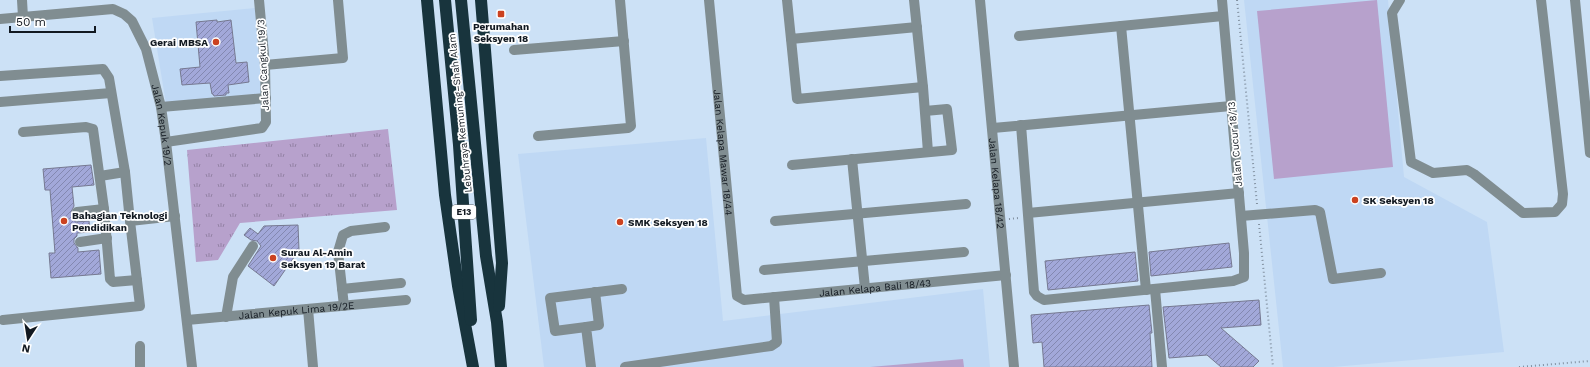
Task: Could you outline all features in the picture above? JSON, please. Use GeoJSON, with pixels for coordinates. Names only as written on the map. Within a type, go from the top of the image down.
{"type":"FeatureCollection","features":[{"type":"Feature","properties":{"kind":"highway"},"geometry":{"type":"LineString","coordinates":[[427,0],[445,195],[458,286],[474,367]]}},
{"type":"Feature","properties":{"kind":"highway","name":"Lebuhraya Kemuning–Shah Alam"},"geometry":{"type":"LineString","coordinates":[[445,0],[459,145],[474,367]]}},
{"type":"Feature","properties":{"kind":"highway","name":"Lebuhraya Kemuning–Shah Alam"},"geometry":{"type":"LineString","coordinates":[[462,0],[486,256],[497,322],[501,367]]}},
{"type":"Feature","properties":{"kind":"highway"},"geometry":{"type":"LineString","coordinates":[[481,0],[502,263],[497,322]]}},
{"type":"Feature","properties":{"kind":"street"},"geometry":{"type":"LineString","coordinates":[[22,0],[23,17]]}},
{"type":"Feature","properties":{"kind":"street","name":"Jalan Cangkul 19/3"},"geometry":{"type":"LineString","coordinates":[[166,142],[262,128],[266,122],[265,65],[259,0]]}},
{"type":"Feature","properties":{"kind":"street"},"geometry":{"type":"LineString","coordinates":[[265,65],[343,58],[338,0]]}},
{"type":"Feature","properties":{"kind":"street"},"geometry":{"type":"LineString","coordinates":[[538,136],[628,128],[631,126],[620,0]]}},
{"type":"Feature","properties":{"kind":"street","name":"Jalan Kelapa Mawar 18/44"},"geometry":{"type":"LineString","coordinates":[[709,0],[737,296],[744,300]]}},
{"type":"Feature","properties":{"kind":"street"},"geometry":{"type":"LineString","coordinates":[[788,0],[797,99],[923,87]]}},
{"type":"Feature","properties":{"kind":"street"},"geometry":{"type":"LineString","coordinates":[[914,0],[926,111],[928,152]]}},
{"type":"Feature","properties":{"kind":"street","name":"Jalan Kelapa 18/42"},"geometry":{"type":"LineString","coordinates":[[980,0],[1014,367]]}},
{"type":"Feature","properties":{"kind":"street","name":"Jalan Cucur 18/13"},"geometry":{"type":"LineString","coordinates":[[1151,289],[1233,281],[1244,277],[1245,269],[1241,216],[1222,0]]}},
{"type":"Feature","properties":{"kind":"street"},"geometry":{"type":"LineString","coordinates":[[1400,0],[1392,13],[1411,162],[1433,173],[1467,170],[1523,213],[1555,212],[1562,204],[1563,194],[1541,0]]}},
{"type":"Feature","properties":{"kind":"street"},"geometry":{"type":"LineString","coordinates":[[1575,0],[1586,71],[1590,153]]}},
{"type":"Feature","properties":{"kind":"street","name":"Jalan Kepuk 19/2"},"geometry":{"type":"LineString","coordinates":[[0,20],[113,9],[124,14],[132,21],[146,49],[161,107],[192,367]]}},
{"type":"Feature","properties":{"kind":"street"},"geometry":{"type":"LineString","coordinates":[[1019,36],[1223,16]]}},
{"type":"Feature","properties":{"kind":"street"},"geometry":{"type":"LineString","coordinates":[[1121,26],[1138,203],[1162,367]]}},
{"type":"Feature","properties":{"kind":"street"},"geometry":{"type":"LineString","coordinates":[[791,39],[917,27]]}},
{"type":"Feature","properties":{"kind":"street"},"geometry":{"type":"LineString","coordinates":[[514,50],[624,41]]}},
{"type":"Feature","properties":{"kind":"street"},"geometry":{"type":"LineString","coordinates":[[0,76],[103,69],[109,78],[124,172],[140,306],[3,320]]}},
{"type":"Feature","properties":{"kind":"street"},"geometry":{"type":"LineString","coordinates":[[0,102],[111,93]]}},
{"type":"Feature","properties":{"kind":"street"},"geometry":{"type":"LineString","coordinates":[[161,107],[266,98]]}},
{"type":"Feature","properties":{"kind":"street"},"geometry":{"type":"LineString","coordinates":[[993,128],[1231,106]]}},
{"type":"Feature","properties":{"kind":"street"},"geometry":{"type":"LineString","coordinates":[[792,165],[952,150],[947,109],[926,111]]}},
{"type":"Feature","properties":{"kind":"street"},"geometry":{"type":"LineString","coordinates":[[1021,125],[1034,292],[1037,296],[1044,300],[1151,289]]}},
{"type":"Feature","properties":{"kind":"street"},"geometry":{"type":"LineString","coordinates":[[23,132],[86,127],[93,129],[104,209],[110,279],[113,282],[137,280]]}},
{"type":"Feature","properties":{"kind":"street"},"geometry":{"type":"LineString","coordinates":[[852,159],[864,288]]}},
{"type":"Feature","properties":{"kind":"street"},"geometry":{"type":"LineString","coordinates":[[100,176],[124,172]]}},
{"type":"Feature","properties":{"kind":"street"},"geometry":{"type":"LineString","coordinates":[[1028,215],[1239,193]]}},
{"type":"Feature","properties":{"kind":"street"},"geometry":{"type":"LineString","coordinates":[[775,221],[966,204]]}},
{"type":"Feature","properties":{"kind":"street"},"geometry":{"type":"LineString","coordinates":[[77,212],[104,209]]}},
{"type":"Feature","properties":{"kind":"street"},"geometry":{"type":"LineString","coordinates":[[1241,216],[1315,210],[1320,212],[1333,279],[1381,273]]}},
{"type":"Feature","properties":{"kind":"street"},"geometry":{"type":"LineString","coordinates":[[130,221],[175,216]]}},
{"type":"Feature","properties":{"kind":"street"},"geometry":{"type":"LineString","coordinates":[[344,306],[338,252],[343,235],[351,231],[385,227]]}},
{"type":"Feature","properties":{"kind":"street"},"geometry":{"type":"LineString","coordinates":[[80,242],[107,238]]}},
{"type":"Feature","properties":{"kind":"street"},"geometry":{"type":"LineString","coordinates":[[226,317],[233,277],[253,246]]}},
{"type":"Feature","properties":{"kind":"street"},"geometry":{"type":"LineString","coordinates":[[764,270],[964,252]]}},
{"type":"Feature","properties":{"kind":"street","name":"Jalan Kelapa Bali 18/43"},"geometry":{"type":"LineString","coordinates":[[744,300],[1006,275]]}},
{"type":"Feature","properties":{"kind":"street"},"geometry":{"type":"LineString","coordinates":[[342,289],[401,283]]}},
{"type":"Feature","properties":{"kind":"street"},"geometry":{"type":"LineString","coordinates":[[594,292],[599,325],[554,331],[550,298],[594,292],[622,289]]}},
{"type":"Feature","properties":{"kind":"street"},"geometry":{"type":"LineString","coordinates":[[624,367],[771,346],[777,342],[774,297]]}},
{"type":"Feature","properties":{"kind":"street","name":"Jalan Kepuk Lima 19/2E"},"geometry":{"type":"LineString","coordinates":[[187,320],[406,300]]}},
{"type":"Feature","properties":{"kind":"street"},"geometry":{"type":"LineString","coordinates":[[308,309],[313,367]]}},
{"type":"Feature","properties":{"kind":"street"},"geometry":{"type":"LineString","coordinates":[[586,327],[592,367]]}},
{"type":"Feature","properties":{"kind":"street"},"geometry":{"type":"LineString","coordinates":[[140,346],[140,367]]}},
{"type":"Feature","properties":{"kind":"path"},"geometry":{"type":"LineString","coordinates":[[1237,0],[1273,367]]}},
{"type":"Feature","properties":{"kind":"path"},"geometry":{"type":"LineString","coordinates":[[1001,220],[1028,215]]}},
{"type":"Feature","properties":{"kind":"path"},"geometry":{"type":"LineString","coordinates":[[1519,367],[1590,361]]}},
{"type":"Feature","properties":{"kind":"shaded area","name":"SK Seksyen 18"},"geometry":{"type":"Polygon","coordinates":[[[1244,0],[1388,0],[1404,177],[1487,222],[1504,352],[1333,367],[1283,367],[1244,0]]]}},
{"type":"Feature","properties":{"kind":"shaded area"},"geometry":{"type":"Polygon","coordinates":[[[255,8],[262,95],[166,104],[152,18],[255,8]]]}},
{"type":"Feature","properties":{"kind":"shaded area","name":"SMK Seksyen 18"},"geometry":{"type":"Polygon","coordinates":[[[706,138],[723,321],[983,289],[990,367],[544,367],[518,154],[706,138]]]}},
{"type":"Feature","properties":{"kind":"green space"},"geometry":{"type":"Polygon","coordinates":[[[1377,0],[1393,167],[1274,179],[1257,11],[1377,0]]]}},
{"type":"Feature","properties":{"kind":"green space"},"geometry":{"type":"Polygon","coordinates":[[[388,129],[397,210],[240,223],[218,260],[196,262],[187,150],[388,129]]]}},
{"type":"Feature","properties":{"kind":"green space"},"geometry":{"type":"Polygon","coordinates":[[[963,359],[964,367],[870,367],[963,359]]]}},
{"type":"Feature","properties":{"kind":"building","name":"Gerai MBSA"},"geometry":{"type":"Polygon","coordinates":[[[217,20],[217,22],[231,20],[236,63],[247,62],[249,82],[228,85],[229,93],[226,93],[226,95],[214,96],[212,94],[210,83],[182,85],[180,69],[200,67],[196,22],[217,20]]]}},
{"type":"Feature","properties":{"kind":"building","name":"Bahagian Teknologi Pendidikan"},"geometry":{"type":"Polygon","coordinates":[[[91,165],[94,185],[72,187],[74,206],[71,212],[72,216],[75,218],[75,222],[89,221],[90,232],[77,233],[74,243],[78,248],[78,252],[99,250],[101,274],[51,278],[49,253],[55,253],[50,190],[45,190],[43,169],[91,165]]]}},
{"type":"Feature","properties":{"kind":"building","name":"Surau Al-Amin Seksyen 19 Barat"},"geometry":{"type":"Polygon","coordinates":[[[298,225],[299,250],[274,286],[248,266],[261,246],[257,241],[251,240],[244,235],[250,228],[258,234],[264,226],[298,225]]]}},
{"type":"Feature","properties":{"kind":"building"},"geometry":{"type":"Polygon","coordinates":[[[1229,243],[1232,267],[1151,276],[1149,252],[1229,243]]]}},
{"type":"Feature","properties":{"kind":"building"},"geometry":{"type":"Polygon","coordinates":[[[1135,252],[1138,281],[1048,290],[1045,261],[1135,252]]]}},
{"type":"Feature","properties":{"kind":"building"},"geometry":{"type":"Polygon","coordinates":[[[1259,300],[1261,325],[1221,328],[1259,361],[1253,367],[1221,367],[1207,355],[1169,358],[1163,307],[1259,300]]]}},
{"type":"Feature","properties":{"kind":"building"},"geometry":{"type":"Polygon","coordinates":[[[1149,305],[1152,333],[1150,333],[1152,367],[1044,367],[1042,342],[1033,343],[1031,315],[1149,305]]]}},
{"type":"Feature","properties":{"kind":"place","name":"Perumahan Seksyen 18"},"geometry":{"type":"Point","coordinates":[501,14]}},
{"type":"Feature","properties":{"kind":"place","name":"Gerai MBSA"},"geometry":{"type":"Point","coordinates":[216,42]}},
{"type":"Feature","properties":{"kind":"place","name":"SK Seksyen 18"},"geometry":{"type":"Point","coordinates":[1355,200]}},
{"type":"Feature","properties":{"kind":"place","name":"Bahagian Teknologi Pendidikan"},"geometry":{"type":"Point","coordinates":[64,221]}},
{"type":"Feature","properties":{"kind":"place","name":"SMK Seksyen 18"},"geometry":{"type":"Point","coordinates":[620,222]}},
{"type":"Feature","properties":{"kind":"place","name":"Surau Al-Amin Seksyen 19 Barat"},"geometry":{"type":"Point","coordinates":[273,258]}}]}
